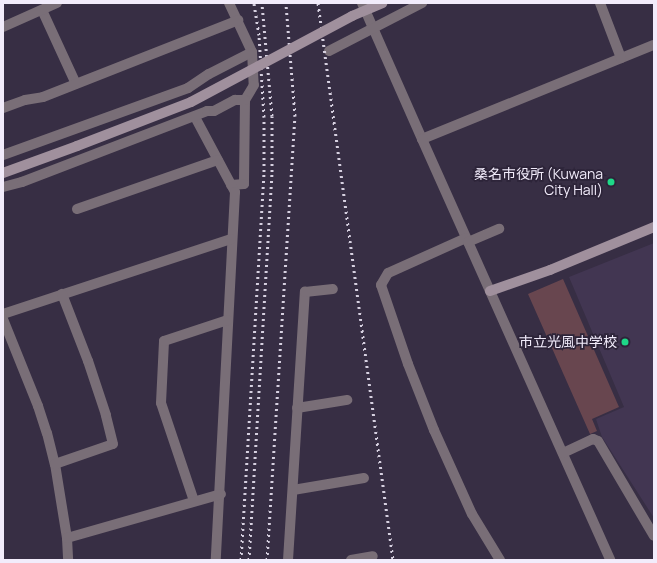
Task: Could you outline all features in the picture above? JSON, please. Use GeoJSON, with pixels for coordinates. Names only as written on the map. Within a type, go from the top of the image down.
{"type":"FeatureCollection","features":[{"type":"Feature","properties":{"kind":"street"},"geometry":{"type":"LineString","coordinates":[[3,26],[57,3]]}},
{"type":"Feature","properties":{"kind":"street"},"geometry":{"type":"LineString","coordinates":[[228,3],[238,20],[252,52],[254,85],[246,100],[244,184],[231,185]]}},
{"type":"Feature","properties":{"kind":"street"},"geometry":{"type":"LineString","coordinates":[[362,3],[610,560]]}},
{"type":"Feature","properties":{"kind":"street"},"geometry":{"type":"LineString","coordinates":[[3,173],[191,102],[352,16],[382,3]]}},
{"type":"Feature","properties":{"kind":"street"},"geometry":{"type":"LineString","coordinates":[[329,51],[422,3]]}},
{"type":"Feature","properties":{"kind":"street"},"geometry":{"type":"LineString","coordinates":[[600,3],[621,58]]}},
{"type":"Feature","properties":{"kind":"street"},"geometry":{"type":"LineString","coordinates":[[42,10],[76,84]]}},
{"type":"Feature","properties":{"kind":"street"},"geometry":{"type":"LineString","coordinates":[[3,108],[25,100],[43,98],[238,20]]}},
{"type":"Feature","properties":{"kind":"street"},"geometry":{"type":"LineString","coordinates":[[422,139],[654,45]]}},
{"type":"Feature","properties":{"kind":"street"},"geometry":{"type":"LineString","coordinates":[[3,155],[188,88],[209,74],[252,52]]}},
{"type":"Feature","properties":{"kind":"street"},"geometry":{"type":"LineString","coordinates":[[3,187],[22,182],[207,112],[214,111],[235,100],[246,100]]}},
{"type":"Feature","properties":{"kind":"street"},"geometry":{"type":"LineString","coordinates":[[195,117],[235,192],[234,229],[231,240],[221,494],[216,560]]}},
{"type":"Feature","properties":{"kind":"street"},"geometry":{"type":"LineString","coordinates":[[77,209],[218,160]]}},
{"type":"Feature","properties":{"kind":"street"},"geometry":{"type":"LineString","coordinates":[[490,291],[550,270],[654,227]]}},
{"type":"Feature","properties":{"kind":"street"},"geometry":{"type":"LineString","coordinates":[[499,229],[467,240],[388,273],[381,285],[408,364],[434,430],[472,514],[500,560]]}},
{"type":"Feature","properties":{"kind":"street"},"geometry":{"type":"LineString","coordinates":[[3,314],[231,240]]}},
{"type":"Feature","properties":{"kind":"street"},"geometry":{"type":"LineString","coordinates":[[288,560],[305,292],[333,288]]}},
{"type":"Feature","properties":{"kind":"street"},"geometry":{"type":"LineString","coordinates":[[55,464],[113,444],[106,415],[88,361],[62,294]]}},
{"type":"Feature","properties":{"kind":"street"},"geometry":{"type":"LineString","coordinates":[[3,319],[38,406],[55,464],[67,538],[68,560]]}},
{"type":"Feature","properties":{"kind":"street"},"geometry":{"type":"LineString","coordinates":[[194,501],[161,403],[164,341],[228,320]]}},
{"type":"Feature","properties":{"kind":"street"},"geometry":{"type":"LineString","coordinates":[[297,408],[347,400]]}},
{"type":"Feature","properties":{"kind":"street"},"geometry":{"type":"LineString","coordinates":[[563,453],[593,439],[598,441],[654,536]]}},
{"type":"Feature","properties":{"kind":"street"},"geometry":{"type":"LineString","coordinates":[[293,490],[364,478]]}},
{"type":"Feature","properties":{"kind":"street"},"geometry":{"type":"LineString","coordinates":[[67,538],[221,494]]}},
{"type":"Feature","properties":{"kind":"street"},"geometry":{"type":"LineString","coordinates":[[351,560],[373,556]]}},
{"type":"Feature","properties":{"kind":"shaded area","name":"市立光風中学校"},"geometry":{"type":"Polygon","coordinates":[[[654,243],[654,518],[602,437],[596,419],[624,407],[569,277],[654,243]]]}},
{"type":"Feature","properties":{"kind":"shaded area"},"geometry":{"type":"Polygon","coordinates":[[[563,279],[619,407],[592,419],[597,431],[590,434],[528,294],[563,279]]]}},
{"type":"Feature","properties":{"kind":"railway"},"geometry":{"type":"LineString","coordinates":[[241,560],[264,172],[264,117],[259,35],[254,3]]}},
{"type":"Feature","properties":{"kind":"railway"},"geometry":{"type":"LineString","coordinates":[[249,560],[272,172],[272,116],[262,3]]}},
{"type":"Feature","properties":{"kind":"railway"},"geometry":{"type":"LineString","coordinates":[[267,560],[295,116],[286,3]]}},
{"type":"Feature","properties":{"kind":"railway"},"geometry":{"type":"LineString","coordinates":[[318,3],[393,560]]}},
{"type":"Feature","properties":{"kind":"place","name":"桑名市役所 (Kuwana City Hall)"},"geometry":{"type":"Point","coordinates":[611,182]}},
{"type":"Feature","properties":{"kind":"place","name":"市立光風中学校"},"geometry":{"type":"Point","coordinates":[625,342]}}]}
